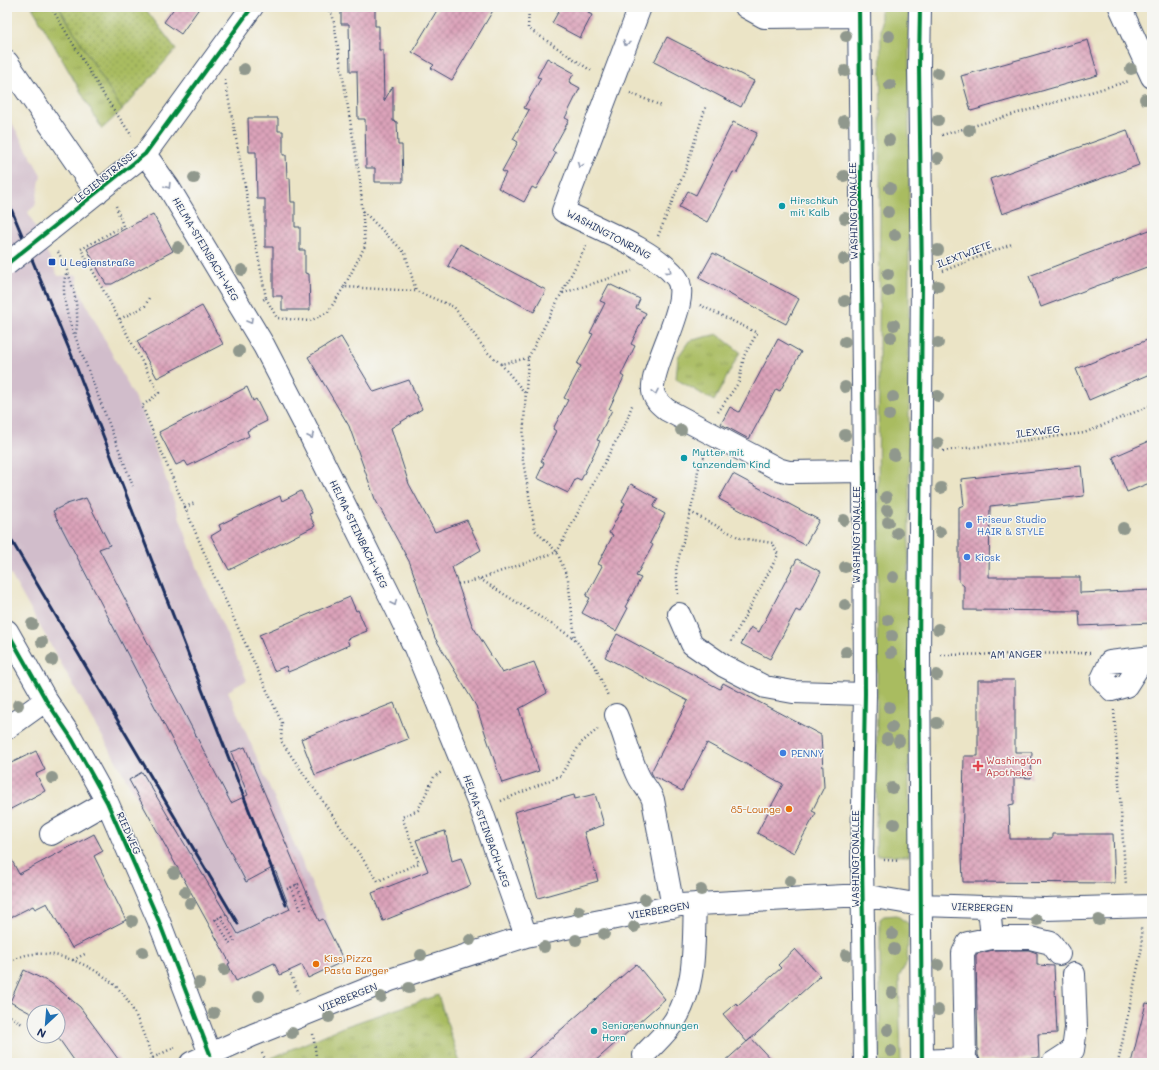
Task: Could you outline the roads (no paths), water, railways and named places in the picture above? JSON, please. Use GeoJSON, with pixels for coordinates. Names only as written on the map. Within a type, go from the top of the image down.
{"type":"FeatureCollection","features":[{"type":"Feature","properties":{"kind":"street","name":"LEGIENSTRASSE"},"geometry":{"type":"LineString","coordinates":[[7,264],[53,241],[97,193],[145,154],[252,7]]}},
{"type":"Feature","properties":{"kind":"street","name":"WASHINGTONRING"},"geometry":{"type":"LineString","coordinates":[[640,7],[563,211],[654,258],[677,278],[681,291],[678,309],[654,379],[653,392],[658,402],[667,410],[778,469],[789,472],[864,471]]}},
{"type":"Feature","properties":{"kind":"street"},"geometry":{"type":"LineString","coordinates":[[746,7],[764,17],[859,11]]}},
{"type":"Feature","properties":{"kind":"street"},"geometry":{"type":"LineString","coordinates":[[920,7],[919,66],[922,279],[919,655],[922,1062],[966,1061],[963,953],[968,943],[992,938],[1037,940],[1051,943],[1059,954]]}},
{"type":"Feature","properties":{"kind":"street"},"geometry":{"type":"LineString","coordinates":[[1120,7],[1151,76]]}},
{"type":"Feature","properties":{"kind":"street","name":"WASHINGTONALLEE"},"geometry":{"type":"LineString","coordinates":[[859,11],[864,471],[865,694],[862,860],[864,1063]]}},
{"type":"Feature","properties":{"kind":"street"},"geometry":{"type":"LineString","coordinates":[[7,62],[97,193]]}},
{"type":"Feature","properties":{"kind":"street","name":"HELMA-STEINBACH-WEG"},"geometry":{"type":"LineString","coordinates":[[145,154],[169,188],[244,312],[304,422],[396,608],[415,648],[481,809],[526,936]]}},
{"type":"Feature","properties":{"kind":"street"},"geometry":{"type":"LineString","coordinates":[[679,614],[692,644],[720,663],[772,689],[793,692],[865,694]]}},
{"type":"Feature","properties":{"kind":"street","name":"RIEDWEG"},"geometry":{"type":"LineString","coordinates":[[7,631],[46,700],[72,738],[107,802],[158,919],[202,1034],[200,1059]]}},
{"type":"Feature","properties":{"kind":"street"},"geometry":{"type":"LineString","coordinates":[[1148,657],[1126,686],[1112,690],[1102,679],[1110,662],[1148,657]]}},
{"type":"Feature","properties":{"kind":"street"},"geometry":{"type":"LineString","coordinates":[[7,728],[46,700]]}},
{"type":"Feature","properties":{"kind":"street"},"geometry":{"type":"LineString","coordinates":[[616,715],[639,778],[651,794],[653,800],[672,907]]}},
{"type":"Feature","properties":{"kind":"street"},"geometry":{"type":"LineString","coordinates":[[51,834],[107,802]]}},
{"type":"Feature","properties":{"kind":"street","name":"VIERBERGEN"},"geometry":{"type":"LineString","coordinates":[[200,1059],[390,980],[526,936],[672,907],[695,904],[862,894],[922,905],[1044,909],[1140,907]]}},
{"type":"Feature","properties":{"kind":"street"},"geometry":{"type":"LineString","coordinates":[[644,1055],[674,1022],[688,995],[693,968],[695,904]]}},
{"type":"Feature","properties":{"kind":"street"},"geometry":{"type":"LineString","coordinates":[[989,906],[992,938]]}},
{"type":"Feature","properties":{"kind":"street"},"geometry":{"type":"LineString","coordinates":[[1053,1063],[1073,1050],[1076,1028],[1074,974]]}},
{"type":"Feature","properties":{"kind":"railway"},"geometry":{"type":"LineString","coordinates":[[7,199],[74,361],[286,905]]}},
{"type":"Feature","properties":{"kind":"railway"},"geometry":{"type":"LineString","coordinates":[[7,533],[238,924]]}},
{"type":"Feature","properties":{"kind":"place","name":"Hirschkuh mit Kalb"},"geometry":{"type":"Point","coordinates":[782,206]}},
{"type":"Feature","properties":{"kind":"place","name":"U Legienstraße"},"geometry":{"type":"Point","coordinates":[52,262]}},
{"type":"Feature","properties":{"kind":"place","name":"Mutter mit tanzendem Kind"},"geometry":{"type":"Point","coordinates":[684,458]}},
{"type":"Feature","properties":{"kind":"place","name":"Friseur Studio HAIR & STYLE"},"geometry":{"type":"Point","coordinates":[969,525]}},
{"type":"Feature","properties":{"kind":"place","name":"Kiosk"},"geometry":{"type":"Point","coordinates":[967,557]}},
{"type":"Feature","properties":{"kind":"place","name":"PENNY"},"geometry":{"type":"Point","coordinates":[783,753]}},
{"type":"Feature","properties":{"kind":"place","name":"Washington Apotheke"},"geometry":{"type":"Point","coordinates":[978,766]}},
{"type":"Feature","properties":{"kind":"place","name":"85-Lounge"},"geometry":{"type":"Point","coordinates":[789,809]}},
{"type":"Feature","properties":{"kind":"place","name":"Kiss Pizza Pasta Burger"},"geometry":{"type":"Point","coordinates":[316,964]}},
{"type":"Feature","properties":{"kind":"place","name":"Seniorenwohnungen Horn"},"geometry":{"type":"Point","coordinates":[594,1031]}}]}
